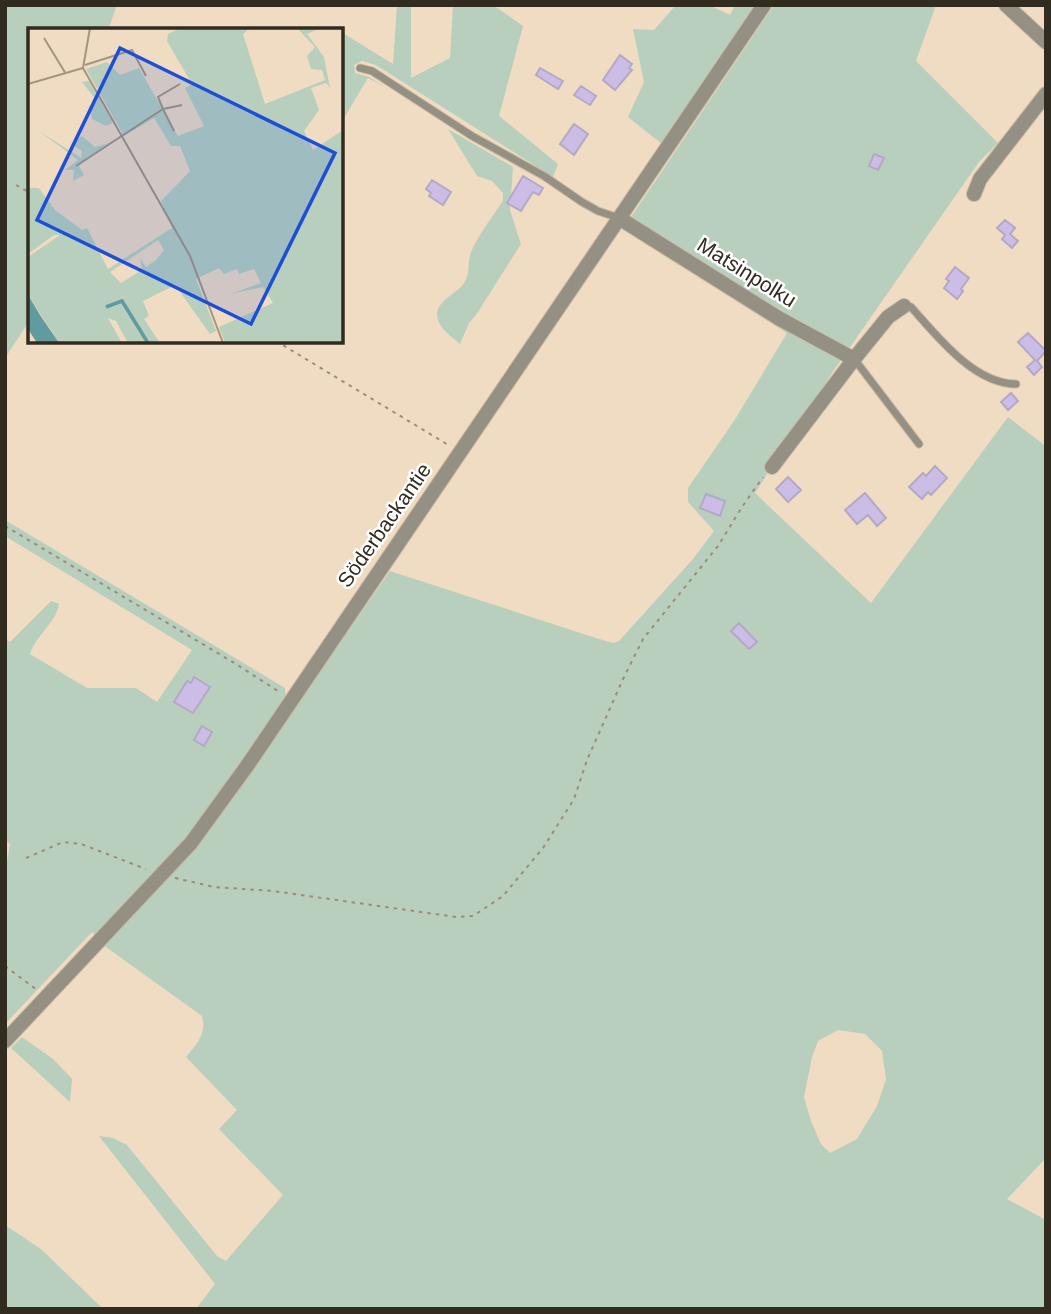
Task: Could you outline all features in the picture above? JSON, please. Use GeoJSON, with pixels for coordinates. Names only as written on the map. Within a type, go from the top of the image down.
{"type":"FeatureCollection","features":[{"type":"Feature","properties":{"kind":"street","name":"Söderbackantie"},"geometry":{"type":"LineString","coordinates":[[5,1041],[161,875],[197,834],[247,766],[764,5]]}},
{"type":"Feature","properties":{"kind":"street"},"geometry":{"type":"LineString","coordinates":[[1006,5],[1046,43]]}},
{"type":"Feature","properties":{"kind":"street"},"geometry":{"type":"LineString","coordinates":[[974,194],[980,179],[1046,94]]}},
{"type":"Feature","properties":{"kind":"street","name":"Matsinpolku"},"geometry":{"type":"LineString","coordinates":[[619,218],[780,318],[854,359]]}},
{"type":"Feature","properties":{"kind":"street"},"geometry":{"type":"LineString","coordinates":[[772,467],[888,317],[904,306]]}},
{"type":"Feature","properties":{"kind":"lane"},"geometry":{"type":"LineString","coordinates":[[360,68],[381,76],[465,132],[544,176],[598,211],[619,218]]}},
{"type":"Feature","properties":{"kind":"lane"},"geometry":{"type":"LineString","coordinates":[[904,306],[911,307],[947,346],[980,374],[988,379],[1016,384]]}},
{"type":"Feature","properties":{"kind":"lane"},"geometry":{"type":"LineString","coordinates":[[854,359],[919,444]]}},
{"type":"Feature","properties":{"kind":"path"},"geometry":{"type":"LineString","coordinates":[[16,185],[28,192]]}},
{"type":"Feature","properties":{"kind":"path"},"geometry":{"type":"LineString","coordinates":[[279,343],[459,453]]}},
{"type":"Feature","properties":{"kind":"path"},"geometry":{"type":"LineString","coordinates":[[26,858],[63,842],[81,844],[161,875],[214,887],[273,891],[456,917],[472,916],[488,908],[503,896],[543,848],[566,815],[587,760],[643,639],[719,546],[742,507],[772,467]]}},
{"type":"Feature","properties":{"kind":"path"},"geometry":{"type":"LineString","coordinates":[[5,526],[236,664],[290,700]]}},
{"type":"Feature","properties":{"kind":"path"},"geometry":{"type":"LineString","coordinates":[[5,966],[46,997]]}},
{"type":"Feature","properties":{"kind":"green space"},"geometry":{"type":"Polygon","coordinates":[[[5,5],[117,5],[109,28],[28,28],[28,323],[5,358],[5,5]]]}},
{"type":"Feature","properties":{"kind":"green space"},"geometry":{"type":"Polygon","coordinates":[[[397,5],[411,5],[411,78],[450,58],[453,5],[493,5],[523,26],[499,116],[558,164],[553,177],[376,65],[362,61],[354,65],[355,73],[369,77],[388,89],[368,78],[343,120],[343,33],[393,64],[397,5]]]}},
{"type":"Feature","properties":{"kind":"green space"},"geometry":{"type":"Polygon","coordinates":[[[676,5],[709,5],[730,15],[735,5],[755,5],[662,144],[628,117],[644,82],[633,29],[654,30],[676,5]]]}},
{"type":"Feature","properties":{"kind":"green space"},"geometry":{"type":"Polygon","coordinates":[[[774,5],[936,5],[916,61],[998,143],[979,162],[832,373],[755,493],[871,603],[1008,417],[1044,445],[1046,442],[1046,1158],[1007,1199],[1046,1220],[1046,1309],[196,1309],[215,1284],[99,1136],[113,1138],[127,1145],[217,1256],[226,1261],[283,1195],[219,1129],[237,1110],[186,1057],[202,1033],[202,1016],[106,947],[92,932],[5,1024],[5,873],[10,844],[5,840],[5,639],[10,642],[51,601],[59,604],[54,617],[30,654],[87,688],[136,688],[157,702],[192,650],[5,536],[5,520],[285,688],[287,719],[390,571],[599,639],[613,643],[619,641],[693,559],[714,531],[688,502],[688,488],[734,421],[787,333],[623,229],[774,5]],[[838,1030],[818,1041],[812,1057],[804,1097],[821,1144],[830,1153],[857,1139],[877,1106],[886,1079],[882,1051],[865,1034],[838,1030]]]}},
{"type":"Feature","properties":{"kind":"green space"},"geometry":{"type":"Polygon","coordinates":[[[448,129],[513,167],[510,210],[521,244],[469,323],[460,344],[440,324],[438,310],[466,279],[471,252],[503,201],[503,193],[492,181],[477,176],[448,129]]]}},
{"type":"Feature","properties":{"kind":"green space"},"geometry":{"type":"Polygon","coordinates":[[[22,1037],[53,1059],[72,1079],[70,1102],[11,1048],[22,1037]]]}},
{"type":"Feature","properties":{"kind":"green space"},"geometry":{"type":"Polygon","coordinates":[[[5,1225],[41,1249],[103,1309],[5,1309],[5,1225]]]}},
{"type":"Feature","properties":{"kind":"building"},"geometry":{"type":"Polygon","coordinates":[[[620,55],[632,64],[629,68],[632,70],[615,90],[603,80],[620,55]]]}},
{"type":"Feature","properties":{"kind":"building"},"geometry":{"type":"Polygon","coordinates":[[[540,68],[563,81],[558,89],[536,75],[540,68]]]}},
{"type":"Feature","properties":{"kind":"building"},"geometry":{"type":"Polygon","coordinates":[[[581,86],[596,96],[590,105],[574,95],[581,86]]]}},
{"type":"Feature","properties":{"kind":"building"},"geometry":{"type":"Polygon","coordinates":[[[574,124],[588,134],[574,155],[560,144],[574,124]]]}},
{"type":"Feature","properties":{"kind":"building"},"geometry":{"type":"Polygon","coordinates":[[[874,154],[884,158],[878,170],[869,166],[874,154]]]}},
{"type":"Feature","properties":{"kind":"building"},"geometry":{"type":"Polygon","coordinates":[[[523,176],[543,188],[539,195],[533,192],[521,211],[507,203],[523,176]]]}},
{"type":"Feature","properties":{"kind":"building"},"geometry":{"type":"Polygon","coordinates":[[[432,180],[451,192],[443,205],[429,196],[431,193],[426,189],[432,180]]]}},
{"type":"Feature","properties":{"kind":"building"},"geometry":{"type":"Polygon","coordinates":[[[1005,220],[1015,228],[1010,234],[1018,241],[1012,248],[1002,239],[1005,235],[997,228],[1005,220]]]}},
{"type":"Feature","properties":{"kind":"building"},"geometry":{"type":"Polygon","coordinates":[[[955,267],[969,278],[957,299],[944,288],[949,281],[946,279],[955,267]]]}},
{"type":"Feature","properties":{"kind":"building"},"geometry":{"type":"Polygon","coordinates":[[[1028,333],[1046,351],[1037,361],[1042,367],[1034,375],[1027,367],[1035,360],[1018,342],[1028,333]]]}},
{"type":"Feature","properties":{"kind":"building"},"geometry":{"type":"Polygon","coordinates":[[[1011,393],[1018,401],[1008,410],[1001,402],[1011,393]]]}},
{"type":"Feature","properties":{"kind":"building"},"geometry":{"type":"Polygon","coordinates":[[[935,466],[947,478],[931,495],[928,492],[922,499],[909,487],[923,473],[926,476],[935,466]]]}},
{"type":"Feature","properties":{"kind":"building"},"geometry":{"type":"Polygon","coordinates":[[[788,477],[801,490],[788,502],[776,489],[788,477]]]}},
{"type":"Feature","properties":{"kind":"building"},"geometry":{"type":"Polygon","coordinates":[[[865,493],[886,518],[877,526],[868,515],[857,524],[845,510],[865,493]]]}},
{"type":"Feature","properties":{"kind":"building"},"geometry":{"type":"Polygon","coordinates":[[[706,494],[725,501],[720,516],[700,508],[706,494]]]}},
{"type":"Feature","properties":{"kind":"building"},"geometry":{"type":"Polygon","coordinates":[[[739,623],[757,642],[749,649],[731,631],[739,623]]]}},
{"type":"Feature","properties":{"kind":"building"},"geometry":{"type":"Polygon","coordinates":[[[194,677],[210,687],[193,713],[174,702],[187,681],[191,683],[194,677]]]}},
{"type":"Feature","properties":{"kind":"building"},"geometry":{"type":"Polygon","coordinates":[[[202,726],[212,732],[204,746],[194,740],[202,726]]]}}]}
